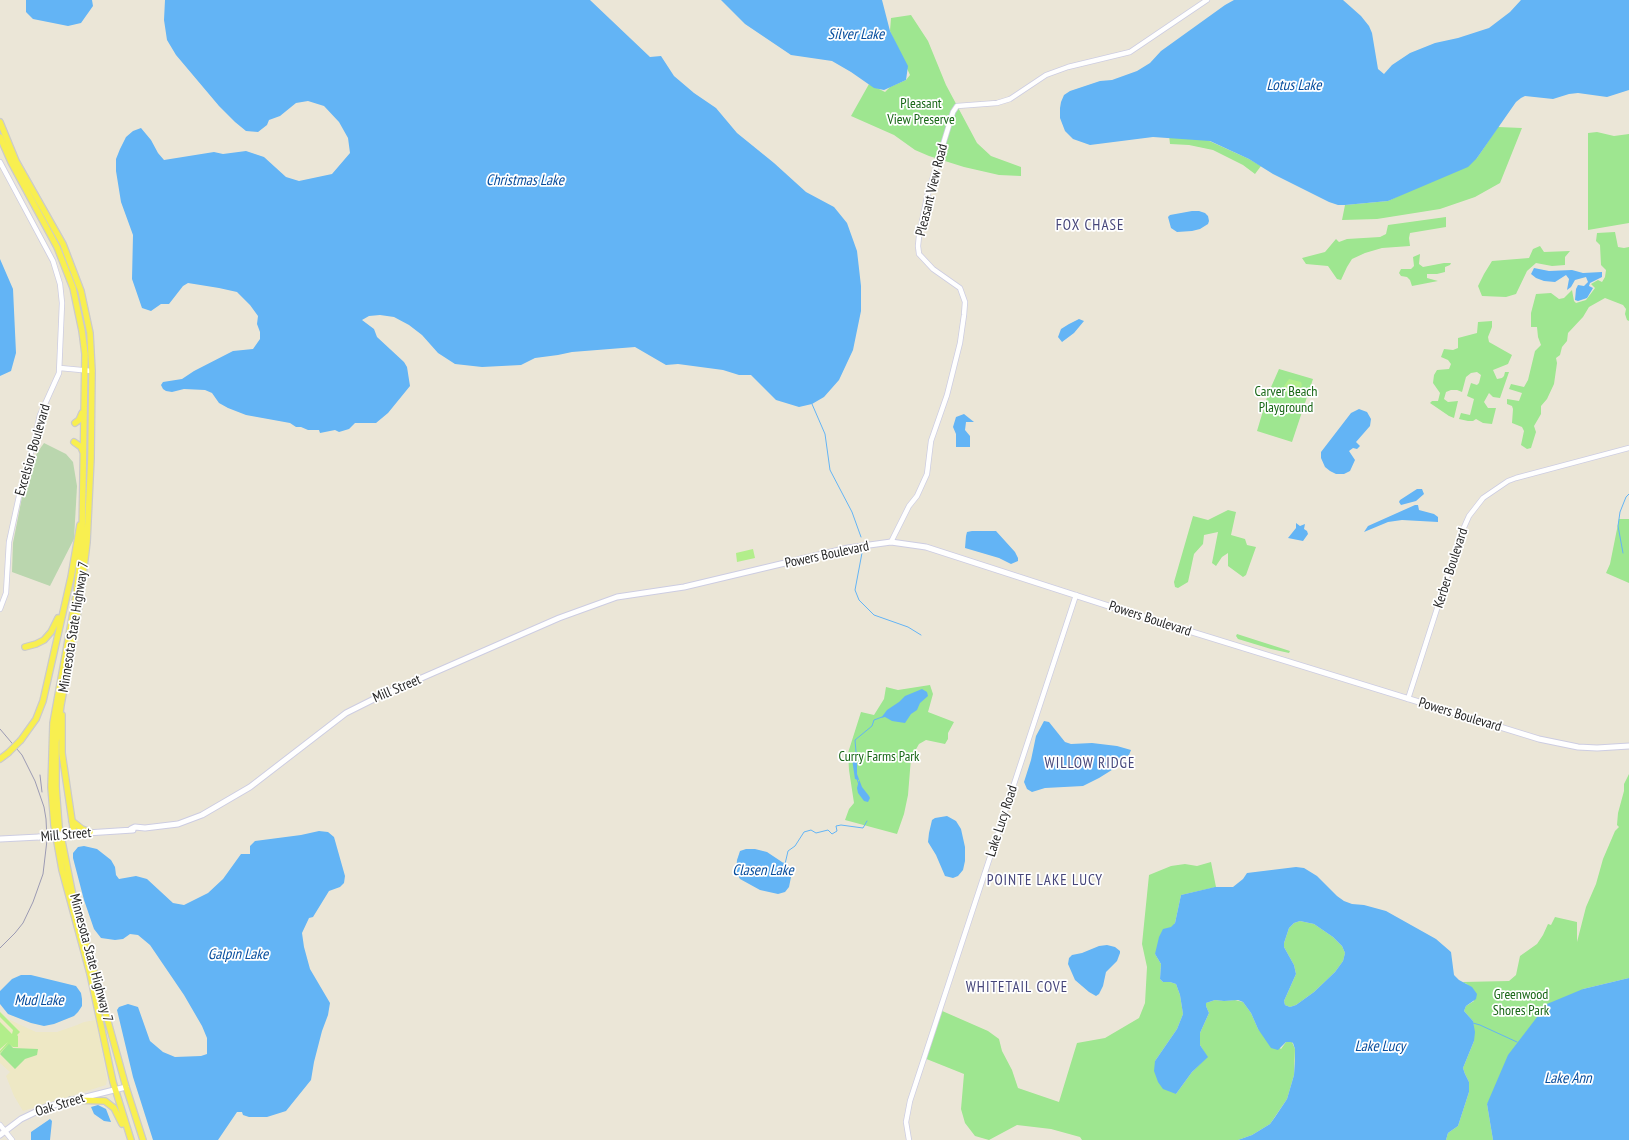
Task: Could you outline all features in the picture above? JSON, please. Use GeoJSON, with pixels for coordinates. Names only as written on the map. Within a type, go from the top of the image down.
{"type":"FeatureCollection","features":[{"type":"Feature","properties":{"kind":"main road","name":"Minnesota State Highway 7"},"geometry":{"type":"LineString","coordinates":[[0,122],[16,161],[52,225],[73,270],[86,309],[91,345],[92,371],[91,458],[87,542],[80,600],[56,742],[56,787],[59,826],[72,891],[126,1087],[143,1140]]}},
{"type":"Feature","properties":{"kind":"main road","name":"Minnesota State Highway 7"},"geometry":{"type":"LineString","coordinates":[[0,137],[11,162],[47,227],[66,270],[79,313],[84,341],[82,538],[76,596],[53,723],[51,787],[58,849],[92,980],[115,1090],[130,1138]]}},
{"type":"Feature","properties":{"kind":"main road"},"geometry":{"type":"LineString","coordinates":[[75,423],[78,422],[80,418],[84,399]]}},
{"type":"Feature","properties":{"kind":"main road"},"geometry":{"type":"LineString","coordinates":[[74,442],[81,447],[83,455]]}},
{"type":"Feature","properties":{"kind":"main road"},"geometry":{"type":"LineString","coordinates":[[0,759],[21,740],[36,719],[43,702],[71,577],[83,502]]}},
{"type":"Feature","properties":{"kind":"main road","name":"Powers Boulevard"},"geometry":{"type":"LineString","coordinates":[[670,589],[712,581],[848,548],[891,542],[926,547],[1252,652],[1539,739],[1578,747],[1597,748],[1629,746]]}},
{"type":"Feature","properties":{"kind":"main road"},"geometry":{"type":"LineString","coordinates":[[25,647],[44,640],[51,632],[56,623],[71,577]]}},
{"type":"Feature","properties":{"kind":"main road","name":"Mill Street"},"geometry":{"type":"LineString","coordinates":[[0,839],[131,829],[142,830],[145,828],[178,824],[202,815],[251,786],[346,713],[378,697],[559,618],[618,597],[670,589]]}},
{"type":"Feature","properties":{"kind":"main road"},"geometry":{"type":"LineString","coordinates":[[66,676],[62,711],[62,753],[72,821],[72,834]]}},
{"type":"Feature","properties":{"kind":"main road"},"geometry":{"type":"LineString","coordinates":[[72,821],[82,829],[90,832]]}},
{"type":"Feature","properties":{"kind":"main road","name":"Oak Street"},"geometry":{"type":"LineString","coordinates":[[0,1135],[20,1119],[38,1110],[71,1100],[126,1087]]}},
{"type":"Feature","properties":{"kind":"main road"},"geometry":{"type":"LineString","coordinates":[[71,1100],[101,1100],[109,1104],[114,1108],[130,1138]]}},
{"type":"Feature","properties":{"kind":"street","name":"Pleasant View Road"},"geometry":{"type":"LineString","coordinates":[[891,542],[909,506],[917,496],[927,474],[931,441],[948,394],[960,343],[964,315],[964,295],[960,288],[933,269],[919,254],[918,236],[927,197],[953,112],[957,106],[997,102],[1010,99],[1046,75],[1068,67],[1130,52],[1207,0]]}},
{"type":"Feature","properties":{"kind":"street","name":"Excelsior Boulevard"},"geometry":{"type":"LineString","coordinates":[[0,162],[48,250],[57,273],[62,304],[60,368],[57,380],[40,415],[21,487],[9,542],[6,593],[0,609]]}},
{"type":"Feature","properties":{"kind":"street"},"geometry":{"type":"LineString","coordinates":[[60,368],[92,371]]}},
{"type":"Feature","properties":{"kind":"street","name":"Kerber Boulevard"},"geometry":{"type":"LineString","coordinates":[[1408,699],[1461,534],[1469,516],[1483,498],[1503,484],[1516,478],[1629,448]]}},
{"type":"Feature","properties":{"kind":"street","name":"Lake Lucy Road"},"geometry":{"type":"LineString","coordinates":[[909,1140],[906,1122],[910,1101],[1076,595]]}},
{"type":"Feature","properties":{"kind":"street"},"geometry":{"type":"LineString","coordinates":[[0,1125],[12,1140]]}},
{"type":"Feature","properties":{"kind":"shaded area"},"geometry":{"type":"Polygon","coordinates":[[[0,1011],[8,1019],[36,1032],[57,1032],[84,1022],[96,1020],[107,1080],[106,1085],[23,1111],[14,1096],[6,1076],[10,1072],[0,1063],[0,1011]]]}},
{"type":"Feature","properties":{"kind":"green space","name":"Pleasant View Preserve"},"geometry":{"type":"Polygon","coordinates":[[[911,15],[928,41],[946,85],[977,143],[991,156],[1021,167],[1021,176],[999,175],[964,167],[929,156],[915,150],[894,135],[851,116],[869,84],[885,92],[890,87],[906,80],[910,75],[890,31],[891,18],[911,15]]]}},
{"type":"Feature","properties":{"kind":"green space"},"geometry":{"type":"Polygon","coordinates":[[[1498,127],[1522,128],[1500,183],[1475,197],[1440,209],[1377,219],[1342,220],[1345,205],[1388,201],[1477,158],[1498,127]]]}},
{"type":"Feature","properties":{"kind":"green space"},"geometry":{"type":"Polygon","coordinates":[[[1597,132],[1614,136],[1629,134],[1629,223],[1588,230],[1588,133],[1597,132]]]}},
{"type":"Feature","properties":{"kind":"green space"},"geometry":{"type":"Polygon","coordinates":[[[1169,135],[1205,139],[1261,166],[1255,174],[1243,165],[1213,150],[1189,145],[1170,144],[1169,135]]]}},
{"type":"Feature","properties":{"kind":"green space"},"geometry":{"type":"Polygon","coordinates":[[[1446,217],[1446,227],[1410,233],[1410,246],[1382,248],[1352,259],[1341,280],[1337,279],[1328,266],[1306,264],[1302,258],[1325,252],[1336,239],[1339,242],[1347,239],[1380,237],[1386,234],[1388,225],[1446,217]]]}},
{"type":"Feature","properties":{"kind":"green space"},"geometry":{"type":"Polygon","coordinates":[[[1615,232],[1618,247],[1629,247],[1629,321],[1627,320],[1625,314],[1626,309],[1623,305],[1605,298],[1589,307],[1583,317],[1568,333],[1567,341],[1562,347],[1560,355],[1556,358],[1557,363],[1554,384],[1547,399],[1541,406],[1541,414],[1534,426],[1536,432],[1531,448],[1527,449],[1521,445],[1524,431],[1522,427],[1512,423],[1513,409],[1512,406],[1507,404],[1507,399],[1519,401],[1522,393],[1509,389],[1511,384],[1524,387],[1528,380],[1535,351],[1541,345],[1537,327],[1531,327],[1531,313],[1536,294],[1551,293],[1559,299],[1564,298],[1572,290],[1574,301],[1576,303],[1586,300],[1595,288],[1591,284],[1598,280],[1602,282],[1605,277],[1606,270],[1601,265],[1600,245],[1596,241],[1597,233],[1615,232]]]}},
{"type":"Feature","properties":{"kind":"green space"},"geometry":{"type":"Polygon","coordinates":[[[1540,246],[1544,252],[1570,251],[1565,257],[1565,265],[1552,266],[1536,263],[1527,271],[1516,294],[1506,297],[1482,296],[1478,286],[1492,261],[1529,258],[1533,249],[1540,246]]]}},
{"type":"Feature","properties":{"kind":"green space"},"geometry":{"type":"Polygon","coordinates":[[[1420,254],[1419,264],[1423,267],[1451,263],[1445,267],[1445,272],[1427,274],[1427,278],[1438,281],[1412,286],[1407,277],[1401,276],[1399,273],[1401,269],[1411,269],[1414,266],[1413,257],[1420,254]]]}},
{"type":"Feature","properties":{"kind":"green space"},"geometry":{"type":"Polygon","coordinates":[[[1492,321],[1492,327],[1488,337],[1489,342],[1512,355],[1508,364],[1493,370],[1497,379],[1502,378],[1505,372],[1509,372],[1500,398],[1493,397],[1489,393],[1484,402],[1488,408],[1496,408],[1492,424],[1483,423],[1476,419],[1473,421],[1468,421],[1459,419],[1461,413],[1470,415],[1474,399],[1467,396],[1471,383],[1477,385],[1479,383],[1481,375],[1477,372],[1471,373],[1466,377],[1462,392],[1451,390],[1446,392],[1444,399],[1448,402],[1458,401],[1454,418],[1449,416],[1430,403],[1432,401],[1438,401],[1440,393],[1433,383],[1434,375],[1437,370],[1449,369],[1451,364],[1448,360],[1441,357],[1444,349],[1453,350],[1458,348],[1458,338],[1477,333],[1478,322],[1492,321]]]}},
{"type":"Feature","properties":{"kind":"green space","name":"Carver Beach Playground"},"geometry":{"type":"Polygon","coordinates":[[[1279,369],[1313,379],[1292,442],[1257,431],[1268,394],[1279,369]]]}},
{"type":"Feature","properties":{"kind":"green space"},"geometry":{"type":"Polygon","coordinates":[[[1289,379],[1301,382],[1302,385],[1297,397],[1288,395],[1285,391],[1284,386],[1289,379]]]}},
{"type":"Feature","properties":{"kind":"green space"},"geometry":{"type":"Polygon","coordinates":[[[44,443],[66,454],[73,462],[77,486],[74,539],[50,586],[12,572],[13,543],[24,487],[37,453],[44,443]]]}},
{"type":"Feature","properties":{"kind":"green space"},"geometry":{"type":"Polygon","coordinates":[[[1228,510],[1236,512],[1231,535],[1245,539],[1247,545],[1256,547],[1246,575],[1243,577],[1228,566],[1228,553],[1222,557],[1216,566],[1212,563],[1218,532],[1204,535],[1203,544],[1194,554],[1188,582],[1178,588],[1175,587],[1174,582],[1193,516],[1208,520],[1228,510]]]}},
{"type":"Feature","properties":{"kind":"green space"},"geometry":{"type":"Polygon","coordinates":[[[1619,519],[1629,519],[1629,583],[1606,573],[1610,564],[1619,519]]]}},
{"type":"Feature","properties":{"kind":"green space"},"geometry":{"type":"Polygon","coordinates":[[[753,549],[755,558],[737,562],[736,553],[753,549]]]}},
{"type":"Feature","properties":{"kind":"green space"},"geometry":{"type":"Polygon","coordinates":[[[1237,634],[1290,651],[1289,653],[1271,649],[1238,639],[1236,636],[1237,634]]]}},
{"type":"Feature","properties":{"kind":"green space","name":"Curry Farms Park"},"geometry":{"type":"Polygon","coordinates":[[[930,685],[933,694],[928,712],[954,722],[948,733],[948,739],[945,744],[926,740],[919,744],[911,758],[908,795],[904,814],[897,834],[845,820],[849,809],[854,803],[848,753],[861,712],[874,715],[884,699],[886,687],[898,690],[930,685]]]}},
{"type":"Feature","properties":{"kind":"green space","name":"Greenwood Shores Park"},"geometry":{"type":"Polygon","coordinates":[[[1629,774],[1629,978],[1583,989],[1487,1104],[1493,1140],[1446,1140],[1448,1133],[1458,1126],[1469,1092],[1469,1082],[1463,1068],[1474,1041],[1473,1021],[1464,1011],[1466,1006],[1474,1001],[1467,984],[1462,982],[1509,981],[1516,975],[1520,956],[1537,944],[1548,924],[1551,925],[1555,917],[1577,922],[1577,942],[1586,907],[1596,884],[1603,859],[1615,831],[1619,827],[1617,825],[1618,813],[1624,791],[1624,784],[1629,774]]]}},
{"type":"Feature","properties":{"kind":"green space"},"geometry":{"type":"Polygon","coordinates":[[[1211,862],[1216,887],[1181,895],[1175,923],[1155,954],[1161,964],[1160,979],[1163,982],[1176,984],[1180,995],[1183,1014],[1177,1029],[1155,1061],[1176,1094],[1192,1072],[1207,1057],[1200,1045],[1200,1033],[1209,1013],[1206,1003],[1215,1000],[1235,1000],[1243,1002],[1251,1013],[1258,1029],[1281,1049],[1286,1042],[1292,1042],[1295,1049],[1294,1075],[1287,1099],[1270,1124],[1252,1135],[1238,1140],[1082,1140],[1080,1137],[1051,1129],[1017,1125],[989,1140],[975,1136],[965,1123],[961,1109],[964,1074],[924,1058],[940,1010],[988,1031],[999,1039],[1002,1051],[1012,1070],[1018,1088],[1059,1102],[1077,1043],[1105,1038],[1139,1018],[1145,1003],[1147,967],[1142,944],[1149,875],[1171,866],[1185,864],[1197,866],[1211,862]]]}},
{"type":"Feature","properties":{"kind":"green space"},"geometry":{"type":"Polygon","coordinates":[[[1300,921],[1314,924],[1333,937],[1342,946],[1345,953],[1343,961],[1335,972],[1314,992],[1296,1005],[1290,1007],[1285,1005],[1284,1001],[1296,974],[1294,965],[1284,947],[1284,943],[1289,928],[1294,923],[1300,921]]]}},
{"type":"Feature","properties":{"kind":"green space"},"geometry":{"type":"Polygon","coordinates":[[[0,1012],[20,1032],[17,1035],[18,1047],[13,1047],[9,1044],[0,1053],[8,1042],[0,1049],[0,1022],[12,1034],[13,1030],[0,1017],[0,1012]]]}},
{"type":"Feature","properties":{"kind":"green space"},"geometry":{"type":"Polygon","coordinates":[[[9,1043],[13,1048],[38,1049],[37,1055],[25,1059],[15,1069],[0,1054],[9,1043]]]}},
{"type":"Feature","properties":{"kind":"water"},"geometry":{"type":"Polygon","coordinates":[[[26,0],[92,0],[93,6],[81,23],[68,26],[33,19],[26,12],[26,0]]]}},
{"type":"Feature","properties":{"kind":"water","name":"Christmas Lake"},"geometry":{"type":"Polygon","coordinates":[[[165,0],[590,0],[650,57],[661,56],[674,76],[694,93],[716,108],[737,133],[774,163],[806,192],[834,207],[847,223],[857,251],[861,286],[861,311],[853,350],[839,380],[824,397],[812,404],[799,407],[776,400],[751,375],[739,375],[723,370],[678,364],[666,365],[635,347],[572,352],[535,358],[521,365],[482,367],[455,364],[438,353],[422,335],[409,325],[394,317],[380,315],[369,316],[362,320],[374,329],[377,337],[404,362],[407,367],[410,386],[388,413],[376,423],[355,423],[349,429],[339,432],[335,430],[320,433],[319,430],[308,430],[301,427],[296,427],[290,423],[246,415],[219,403],[212,393],[205,390],[184,389],[172,392],[166,391],[161,385],[163,382],[182,379],[194,371],[233,351],[253,349],[260,339],[260,332],[257,324],[258,316],[250,305],[237,292],[188,283],[183,286],[169,304],[161,304],[151,311],[142,308],[132,279],[133,235],[121,202],[116,171],[116,159],[126,137],[133,131],[141,128],[164,160],[214,152],[223,154],[246,151],[264,157],[286,177],[299,181],[332,174],[350,153],[348,138],[339,122],[324,106],[308,101],[296,103],[280,116],[269,120],[267,125],[258,132],[246,131],[235,122],[219,106],[176,55],[167,40],[164,20],[165,0]]]}},
{"type":"Feature","properties":{"kind":"water","name":"Silver Lake"},"geometry":{"type":"Polygon","coordinates":[[[721,0],[882,0],[890,31],[908,66],[906,80],[884,90],[874,88],[832,61],[791,55],[745,24],[721,0]]]}},
{"type":"Feature","properties":{"kind":"water","name":"Lotus Lake"},"geometry":{"type":"Polygon","coordinates":[[[1234,0],[1343,0],[1361,16],[1369,26],[1372,33],[1378,69],[1384,74],[1392,65],[1410,53],[1435,43],[1458,38],[1489,28],[1510,12],[1521,0],[1629,0],[1629,90],[1607,97],[1578,93],[1553,99],[1525,96],[1516,102],[1477,158],[1468,167],[1388,201],[1345,205],[1338,205],[1329,202],[1273,174],[1249,159],[1210,141],[1153,137],[1090,145],[1073,139],[1065,131],[1060,118],[1061,102],[1064,95],[1070,91],[1100,81],[1112,80],[1137,71],[1150,63],[1161,51],[1234,0]]]}},
{"type":"Feature","properties":{"kind":"water"},"geometry":{"type":"Polygon","coordinates":[[[1192,211],[1205,213],[1208,216],[1208,224],[1200,229],[1192,231],[1177,232],[1171,228],[1168,217],[1170,215],[1192,211]]]}},
{"type":"Feature","properties":{"kind":"water"},"geometry":{"type":"Polygon","coordinates":[[[0,259],[13,289],[16,353],[11,371],[0,376],[0,259]]]}},
{"type":"Feature","properties":{"kind":"water"},"geometry":{"type":"Polygon","coordinates":[[[1534,268],[1549,271],[1572,270],[1583,273],[1602,272],[1602,277],[1590,283],[1589,286],[1593,288],[1587,298],[1578,301],[1575,300],[1576,289],[1578,285],[1584,286],[1588,282],[1586,277],[1575,280],[1571,287],[1567,290],[1569,279],[1566,275],[1555,282],[1544,281],[1531,274],[1534,268]]]}},
{"type":"Feature","properties":{"kind":"water"},"geometry":{"type":"Polygon","coordinates":[[[1079,319],[1084,321],[1074,333],[1062,342],[1058,337],[1061,329],[1079,319]]]}},
{"type":"Feature","properties":{"kind":"water"},"geometry":{"type":"Polygon","coordinates":[[[1359,409],[1367,412],[1371,419],[1370,426],[1356,442],[1360,446],[1357,449],[1353,448],[1349,451],[1355,460],[1350,471],[1344,474],[1336,474],[1325,467],[1321,458],[1321,452],[1351,413],[1359,409]]]}},
{"type":"Feature","properties":{"kind":"water"},"geometry":{"type":"Polygon","coordinates":[[[964,414],[974,422],[966,422],[965,430],[970,436],[970,447],[956,447],[956,434],[953,427],[956,417],[964,414]]]}},
{"type":"Feature","properties":{"kind":"water"},"geometry":{"type":"Polygon","coordinates":[[[1417,489],[1422,489],[1424,494],[1416,501],[1401,505],[1399,502],[1400,500],[1417,489]]]}},
{"type":"Feature","properties":{"kind":"water"},"geometry":{"type":"Polygon","coordinates":[[[1418,505],[1419,510],[1434,514],[1438,517],[1438,522],[1402,520],[1388,522],[1364,532],[1368,526],[1418,505]]]}},
{"type":"Feature","properties":{"kind":"water"},"geometry":{"type":"Polygon","coordinates":[[[1296,523],[1300,526],[1305,524],[1304,529],[1308,534],[1303,541],[1288,538],[1296,528],[1296,523]]]}},
{"type":"Feature","properties":{"kind":"water"},"geometry":{"type":"Polygon","coordinates":[[[996,531],[1015,552],[1018,561],[1011,564],[999,558],[965,548],[967,532],[996,531]]]}},
{"type":"Feature","properties":{"kind":"water"},"geometry":{"type":"Polygon","coordinates":[[[922,689],[927,692],[928,696],[920,703],[917,710],[911,714],[905,723],[892,721],[885,717],[881,718],[887,710],[905,696],[922,689]]]}},
{"type":"Feature","properties":{"kind":"water"},"geometry":{"type":"Polygon","coordinates":[[[1044,721],[1049,722],[1065,742],[1071,744],[1092,743],[1117,746],[1131,750],[1129,755],[1115,768],[1083,786],[1045,788],[1032,792],[1027,789],[1024,782],[1031,760],[1036,736],[1044,721]]]}},
{"type":"Feature","properties":{"kind":"water"},"geometry":{"type":"Polygon","coordinates":[[[855,752],[859,753],[857,774],[862,787],[870,798],[868,802],[864,801],[858,793],[857,788],[859,780],[855,779],[852,759],[855,752]]]}},
{"type":"Feature","properties":{"kind":"water"},"geometry":{"type":"Polygon","coordinates":[[[947,816],[956,821],[961,829],[965,847],[965,861],[963,870],[958,876],[953,878],[945,876],[936,855],[928,842],[932,820],[947,816]]]}},
{"type":"Feature","properties":{"kind":"water","name":"Galpin Lake"},"geometry":{"type":"Polygon","coordinates":[[[319,831],[328,832],[334,837],[345,876],[344,883],[340,887],[329,891],[313,917],[309,918],[302,933],[310,969],[330,1003],[328,1015],[314,1062],[311,1080],[286,1111],[267,1117],[249,1117],[243,1115],[242,1112],[237,1112],[218,1140],[153,1140],[133,1077],[117,1010],[119,1007],[128,1004],[138,1007],[150,1041],[163,1052],[175,1057],[201,1056],[207,1054],[207,1038],[202,1026],[184,995],[150,945],[138,935],[130,934],[123,939],[115,940],[101,938],[94,929],[84,900],[73,853],[78,847],[84,846],[97,849],[111,860],[115,867],[116,875],[119,879],[136,876],[147,879],[173,903],[184,905],[208,893],[223,879],[241,854],[250,854],[250,846],[255,841],[319,831]]]}},
{"type":"Feature","properties":{"kind":"water","name":"Clasen Lake"},"geometry":{"type":"Polygon","coordinates":[[[755,849],[767,852],[785,864],[791,877],[789,887],[785,892],[778,894],[760,890],[740,879],[736,872],[737,860],[740,851],[755,849]]]}},
{"type":"Feature","properties":{"kind":"water","name":"Lake Lucy"},"geometry":{"type":"Polygon","coordinates":[[[1296,867],[1304,868],[1317,876],[1344,901],[1386,911],[1436,939],[1451,952],[1454,975],[1459,980],[1472,987],[1477,994],[1476,999],[1466,1006],[1464,1011],[1473,1021],[1475,1032],[1474,1041],[1463,1068],[1469,1082],[1469,1092],[1458,1126],[1448,1133],[1446,1140],[1238,1140],[1252,1135],[1270,1124],[1287,1099],[1294,1075],[1295,1049],[1293,1043],[1291,1042],[1286,1042],[1278,1050],[1271,1048],[1258,1029],[1251,1013],[1243,1002],[1238,1000],[1215,1000],[1206,1003],[1209,1013],[1200,1033],[1200,1045],[1208,1057],[1192,1072],[1176,1094],[1163,1089],[1158,1082],[1154,1071],[1155,1061],[1177,1029],[1183,1014],[1180,995],[1176,984],[1163,982],[1160,979],[1161,964],[1155,954],[1159,937],[1163,929],[1171,927],[1175,923],[1181,895],[1215,887],[1233,887],[1243,879],[1247,873],[1296,867]],[[1300,921],[1294,923],[1289,928],[1284,943],[1284,947],[1294,965],[1296,974],[1284,1001],[1285,1005],[1290,1007],[1296,1005],[1314,992],[1335,972],[1343,961],[1345,953],[1342,946],[1333,937],[1314,924],[1300,921]]]}},
{"type":"Feature","properties":{"kind":"water"},"geometry":{"type":"Polygon","coordinates":[[[1107,945],[1115,947],[1120,951],[1120,953],[1117,961],[1106,972],[1103,986],[1099,994],[1096,996],[1075,980],[1068,964],[1069,958],[1072,955],[1082,953],[1099,946],[1107,945]]]}},
{"type":"Feature","properties":{"kind":"water","name":"Mud Lake"},"geometry":{"type":"Polygon","coordinates":[[[21,975],[31,975],[76,986],[81,993],[82,1006],[74,1016],[54,1024],[44,1026],[31,1023],[8,1014],[0,1004],[0,991],[12,979],[21,975]]]}},
{"type":"Feature","properties":{"kind":"water","name":"Lake Ann"},"geometry":{"type":"Polygon","coordinates":[[[1629,978],[1629,1140],[1493,1140],[1487,1104],[1508,1055],[1547,1004],[1583,989],[1629,978]]]}},
{"type":"Feature","properties":{"kind":"water"},"geometry":{"type":"Polygon","coordinates":[[[98,1105],[106,1109],[111,1122],[104,1121],[94,1114],[91,1107],[98,1105]]]}},
{"type":"Feature","properties":{"kind":"water"},"geometry":{"type":"Polygon","coordinates":[[[50,1119],[52,1121],[50,1140],[31,1140],[31,1132],[50,1119]]]}},
{"type":"Feature","properties":{"kind":"waterway"},"geometry":{"type":"LineString","coordinates":[[812,404],[825,434],[830,470],[852,512],[861,537]]}},
{"type":"Feature","properties":{"kind":"waterway"},"geometry":{"type":"LineString","coordinates":[[1623,553],[1618,526],[1620,512],[1626,497],[1629,494]]}},
{"type":"Feature","properties":{"kind":"waterway"},"geometry":{"type":"LineString","coordinates":[[862,553],[855,590],[859,600],[874,615],[908,627],[921,635]]}},
{"type":"Feature","properties":{"kind":"waterway"},"geometry":{"type":"LineString","coordinates":[[856,752],[855,740],[872,726],[874,720],[882,717]]}},
{"type":"Feature","properties":{"kind":"waterway"},"geometry":{"type":"LineString","coordinates":[[857,779],[859,785]]}},
{"type":"Feature","properties":{"kind":"waterway"},"geometry":{"type":"LineString","coordinates":[[784,863],[785,864],[788,851],[795,846],[804,832],[811,830],[816,833],[828,830],[832,834],[837,831],[836,826],[841,825],[863,828],[867,821]]}},
{"type":"Feature","properties":{"kind":"waterway"},"geometry":{"type":"LineString","coordinates":[[1473,1023],[1517,1042]]}},
{"type":"Feature","properties":{"kind":"tram line"},"geometry":{"type":"LineString","coordinates":[[0,729],[22,755],[35,781],[44,807],[47,840],[43,874],[33,902],[23,923],[0,948]]}},
{"type":"Feature","properties":{"kind":"tram line"},"geometry":{"type":"LineString","coordinates":[[40,775],[42,792]]}},
{"type":"Feature","properties":{"kind":"district","name":"FOX CHASE"},"geometry":{"type":"Point","coordinates":[1090,226]}},
{"type":"Feature","properties":{"kind":"district","name":"WILLOW RIDGE"},"geometry":{"type":"Point","coordinates":[1090,764]}},
{"type":"Feature","properties":{"kind":"district","name":"POINTE LAKE LUCY"},"geometry":{"type":"Point","coordinates":[1045,881]}},
{"type":"Feature","properties":{"kind":"district","name":"WHITETAIL COVE"},"geometry":{"type":"Point","coordinates":[1017,988]}}]}
